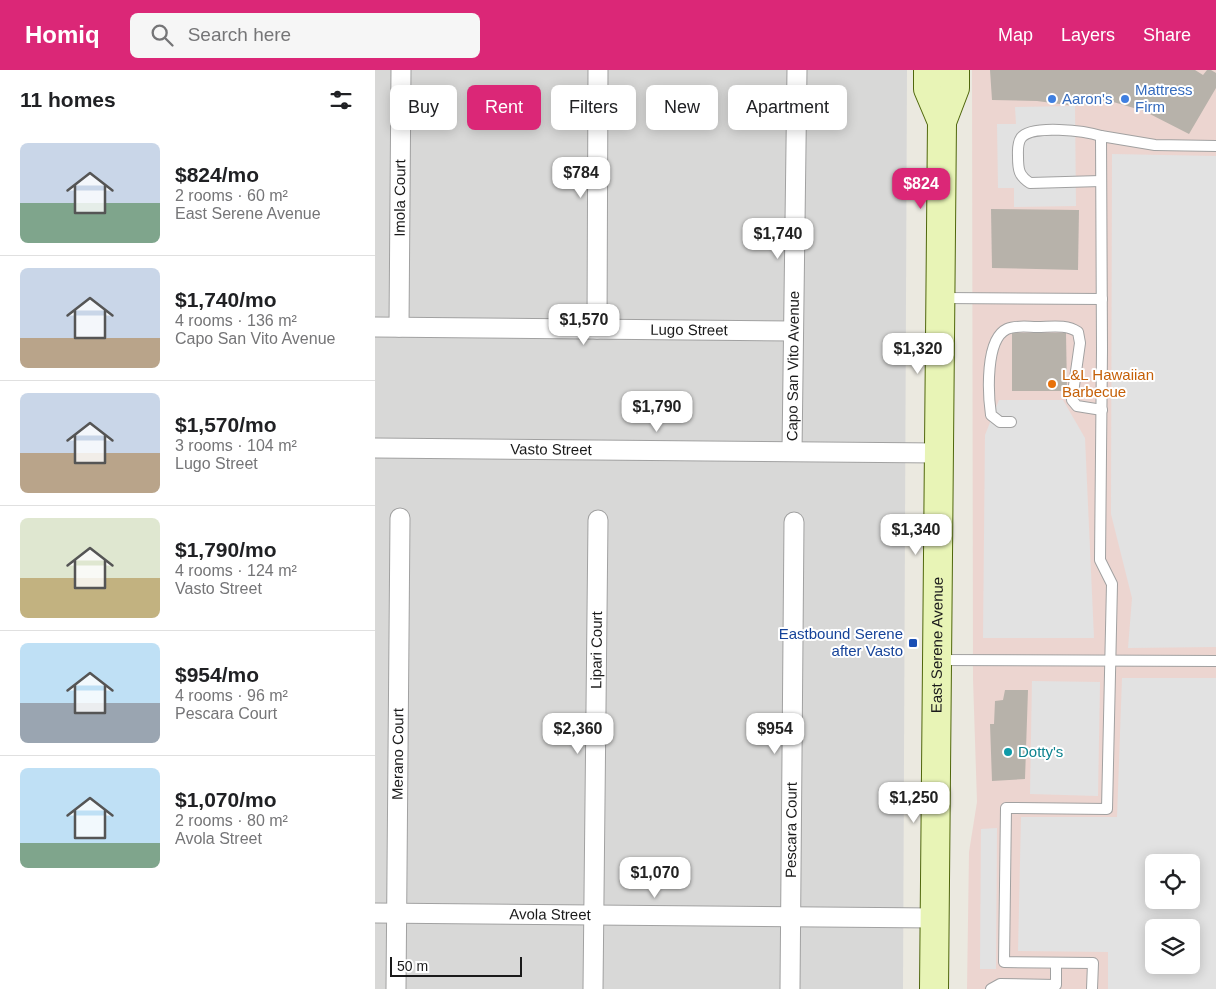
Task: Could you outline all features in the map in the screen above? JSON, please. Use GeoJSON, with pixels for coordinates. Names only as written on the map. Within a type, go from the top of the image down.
{"type":"FeatureCollection","features":[{"type":"Feature","properties":{"kind":"main road","name":"East Serene Avenue"},"geometry":{"type":"LineString","coordinates":[[928,70],[928,89],[943,122]]}},
{"type":"Feature","properties":{"kind":"main road","name":"East Serene Avenue"},"geometry":{"type":"LineString","coordinates":[[934,989],[938,453],[943,122],[955,88],[955,70]]}},
{"type":"Feature","properties":{"kind":"street","name":"Imola Court"},"geometry":{"type":"LineString","coordinates":[[399,327],[401,70]]}},
{"type":"Feature","properties":{"kind":"street"},"geometry":{"type":"LineString","coordinates":[[597,329],[598,70]]}},
{"type":"Feature","properties":{"kind":"street","name":"Capo San Vito Avenue"},"geometry":{"type":"LineString","coordinates":[[792,451],[797,70]]}},
{"type":"Feature","properties":{"kind":"street","name":"Lugo Street"},"geometry":{"type":"LineString","coordinates":[[375,327],[793,331]]}},
{"type":"Feature","properties":{"kind":"street","name":"Vasto Street"},"geometry":{"type":"LineString","coordinates":[[375,448],[938,453]]}},
{"type":"Feature","properties":{"kind":"street","name":"Merano Court"},"geometry":{"type":"LineString","coordinates":[[396,989],[400,518]]}},
{"type":"Feature","properties":{"kind":"street","name":"Lipari Court"},"geometry":{"type":"LineString","coordinates":[[593,989],[598,520]]}},
{"type":"Feature","properties":{"kind":"street","name":"Pescara Court"},"geometry":{"type":"LineString","coordinates":[[790,989],[794,522]]}},
{"type":"Feature","properties":{"kind":"street","name":"Avola Street"},"geometry":{"type":"LineString","coordinates":[[375,913],[934,918]]}},
{"type":"Feature","properties":{"kind":"lane"},"geometry":{"type":"LineString","coordinates":[[1101,181],[1030,183],[1022,178],[1018,170],[1017,147],[1022,137],[1030,132],[1084,130],[1101,136],[1155,145],[1216,146]]}},
{"type":"Feature","properties":{"kind":"lane"},"geometry":{"type":"LineString","coordinates":[[1093,989],[1093,963],[1004,962],[1006,808],[1107,809],[1112,584],[1100,560],[1102,410],[1101,136]]}},
{"type":"Feature","properties":{"kind":"lane"},"geometry":{"type":"LineString","coordinates":[[941,298],[1102,299]]}},
{"type":"Feature","properties":{"kind":"lane"},"geometry":{"type":"LineString","coordinates":[[1011,422],[1000,422],[991,415],[991,348],[999,335],[1013,327],[1062,327],[1072,328],[1078,332],[1080,343],[1072,400],[1077,406],[1102,410]]}},
{"type":"Feature","properties":{"kind":"lane"},"geometry":{"type":"LineString","coordinates":[[936,660],[1216,661]]}},
{"type":"Feature","properties":{"kind":"lane"},"geometry":{"type":"LineString","coordinates":[[991,989],[1000,984],[1056,985],[1056,963]]}},
{"type":"Feature","properties":{"kind":"shaded area"},"geometry":{"type":"Polygon","coordinates":[[[375,70],[907,70],[903,989],[375,989],[375,70]]]}},
{"type":"Feature","properties":{"kind":"shaded area"},"geometry":{"type":"Polygon","coordinates":[[[972,70],[1216,70],[1216,989],[967,989],[969,852],[977,802],[973,679],[972,70]]]}},
{"type":"Feature","properties":{"kind":"shaded area"},"geometry":{"type":"Polygon","coordinates":[[[1075,106],[1076,206],[1014,207],[1014,188],[998,188],[997,124],[1016,124],[1015,107],[1075,106]]]}},
{"type":"Feature","properties":{"kind":"shaded area"},"geometry":{"type":"Polygon","coordinates":[[[1112,154],[1216,156],[1216,647],[1128,648],[1132,598],[1111,514],[1112,154]]]}},
{"type":"Feature","properties":{"kind":"shaded area"},"geometry":{"type":"Polygon","coordinates":[[[999,400],[1063,400],[1085,438],[1094,638],[983,638],[985,435],[999,400]]]}},
{"type":"Feature","properties":{"kind":"shaded area"},"geometry":{"type":"Polygon","coordinates":[[[1122,678],[1216,678],[1216,989],[1108,989],[1108,952],[1018,951],[1021,817],[1117,817],[1122,678]]]}},
{"type":"Feature","properties":{"kind":"shaded area"},"geometry":{"type":"Polygon","coordinates":[[[1032,681],[1100,682],[1098,796],[1030,794],[1032,681]]]}},
{"type":"Feature","properties":{"kind":"shaded area"},"geometry":{"type":"Polygon","coordinates":[[[997,828],[996,969],[980,969],[981,829],[997,828]]]}},
{"type":"Feature","properties":{"kind":"building"},"geometry":{"type":"Polygon","coordinates":[[[990,70],[1195,70],[1203,75],[1207,70],[1211,70],[1216,73],[1216,88],[1189,134],[1144,111],[1110,101],[1075,106],[1037,101],[992,100],[990,70]]]}},
{"type":"Feature","properties":{"kind":"building"},"geometry":{"type":"Polygon","coordinates":[[[991,209],[1079,210],[1078,270],[992,268],[991,209]]]}},
{"type":"Feature","properties":{"kind":"building"},"geometry":{"type":"Polygon","coordinates":[[[1012,333],[1066,333],[1067,391],[1012,391],[1012,333]]]}},
{"type":"Feature","properties":{"kind":"building","name":"Dotty's"},"geometry":{"type":"Polygon","coordinates":[[[1005,690],[1028,690],[1025,779],[992,781],[990,724],[994,724],[995,701],[1003,700],[1005,690]]]}},
{"type":"Feature","properties":{"kind":"place","name":"Aaron's"},"geometry":{"type":"Point","coordinates":[1052,99]}},
{"type":"Feature","properties":{"kind":"place","name":"Mattress Firm"},"geometry":{"type":"Point","coordinates":[1125,99]}},
{"type":"Feature","properties":{"kind":"place","name":"L&L Hawaiian Barbecue"},"geometry":{"type":"Point","coordinates":[1052,384]}},
{"type":"Feature","properties":{"kind":"place","name":"Eastbound Serene after Vasto"},"geometry":{"type":"Point","coordinates":[913,643]}},
{"type":"Feature","properties":{"kind":"place","name":"Dotty's"},"geometry":{"type":"Point","coordinates":[1008,752]}}]}
